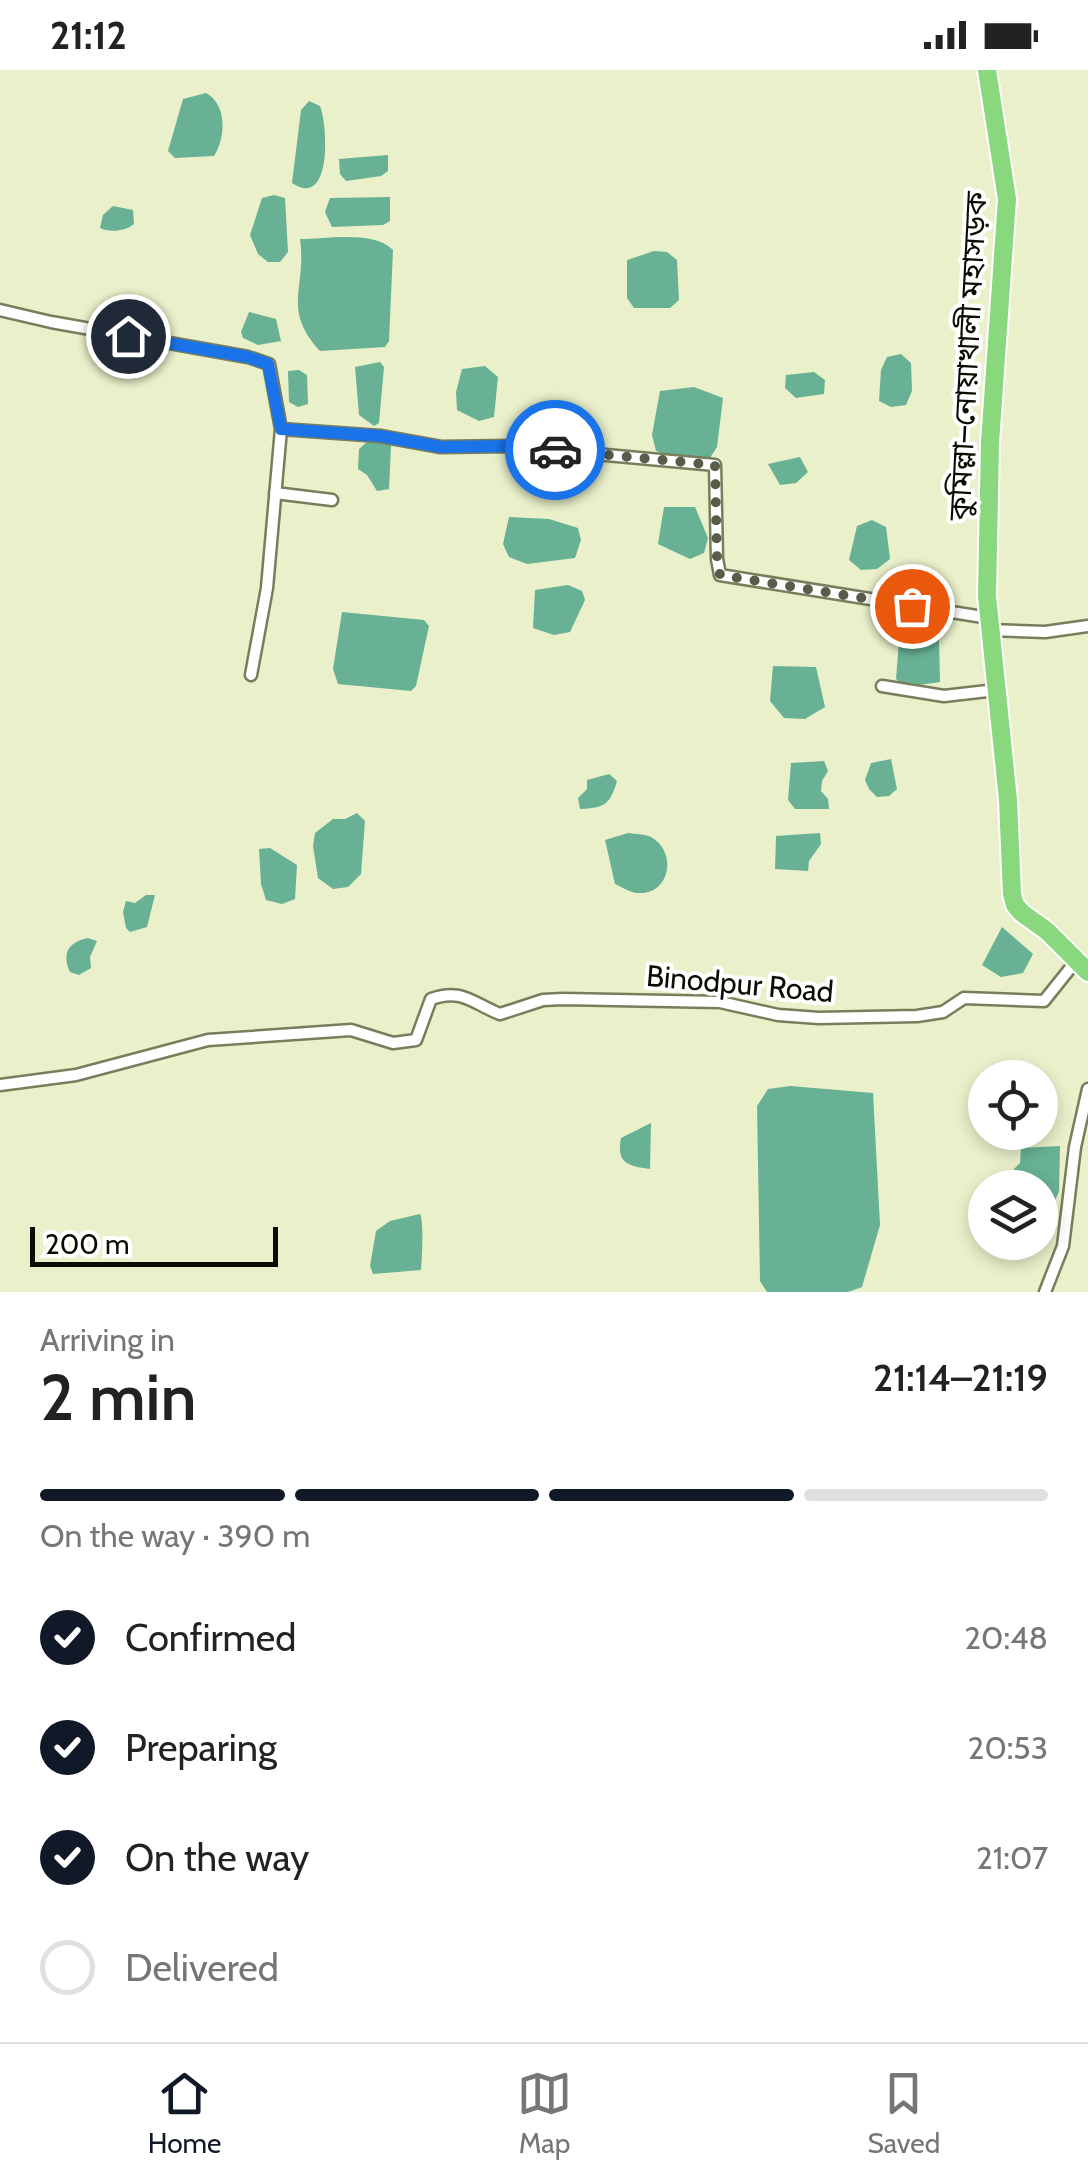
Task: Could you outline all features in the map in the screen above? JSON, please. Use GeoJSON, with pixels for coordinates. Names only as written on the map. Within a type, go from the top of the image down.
{"type":"FeatureCollection","features":[{"type":"Feature","properties":{"kind":"highway","name":"কুমিল্লা–নোয়াখালী মহাসড়ক"},"geometry":{"type":"LineString","coordinates":[[987,70],[1007,199],[988,479],[989,624],[1014,905],[1082,966]]}},
{"type":"Feature","properties":{"kind":"street"},"geometry":{"type":"LineString","coordinates":[[0,310],[268,364],[281,429],[267,588],[251,675]]}},
{"type":"Feature","properties":{"kind":"street"},"geometry":{"type":"LineString","coordinates":[[281,429],[380,436],[441,447],[508,446],[715,465],[720,575],[1045,632],[1088,626]]}},
{"type":"Feature","properties":{"kind":"street"},"geometry":{"type":"LineString","coordinates":[[274,493],[332,500]]}},
{"type":"Feature","properties":{"kind":"street"},"geometry":{"type":"LineString","coordinates":[[882,686],[944,696],[996,690]]}},
{"type":"Feature","properties":{"kind":"street","name":"Binodpur Road"},"geometry":{"type":"LineString","coordinates":[[0,1085],[76,1075],[208,1040],[350,1030],[393,1044],[407,1043],[416,1040],[431,999],[444,994],[462,994],[500,1014],[544,1000],[563,999],[720,1002],[778,1015],[819,1018],[917,1016],[944,1012],[964,998],[1044,1001],[1082,966]]}},
{"type":"Feature","properties":{"kind":"street"},"geometry":{"type":"LineString","coordinates":[[1046,1292],[1063,1246],[1075,1147],[1088,1090]]}},
{"type":"Feature","properties":{"kind":"shaded area"},"geometry":{"type":"Polygon","coordinates":[[[206,93],[221,113],[218,148],[214,156],[175,158],[168,151],[183,99],[206,93]]]}},
{"type":"Feature","properties":{"kind":"shaded area"},"geometry":{"type":"Polygon","coordinates":[[[309,101],[320,106],[325,146],[321,176],[305,188],[292,183],[301,110],[309,101]]]}},
{"type":"Feature","properties":{"kind":"shaded area"},"geometry":{"type":"Polygon","coordinates":[[[388,155],[388,171],[381,176],[346,181],[340,174],[339,159],[388,155]]]}},
{"type":"Feature","properties":{"kind":"shaded area"},"geometry":{"type":"Polygon","coordinates":[[[390,197],[390,221],[383,225],[332,227],[325,212],[330,198],[390,197]]]}},
{"type":"Feature","properties":{"kind":"shaded area"},"geometry":{"type":"Polygon","coordinates":[[[262,198],[285,198],[288,252],[280,262],[268,262],[258,254],[250,235],[262,198]]]}},
{"type":"Feature","properties":{"kind":"shaded area"},"geometry":{"type":"Polygon","coordinates":[[[113,206],[133,210],[134,224],[118,230],[100,228],[103,215],[113,206]]]}},
{"type":"Feature","properties":{"kind":"shaded area"},"geometry":{"type":"Polygon","coordinates":[[[362,238],[393,250],[389,341],[385,347],[320,351],[308,336],[298,310],[300,239],[362,238]]]}},
{"type":"Feature","properties":{"kind":"shaded area"},"geometry":{"type":"Polygon","coordinates":[[[654,251],[667,252],[677,260],[679,300],[670,308],[634,308],[627,298],[627,260],[654,251]]]}},
{"type":"Feature","properties":{"kind":"shaded area"},"geometry":{"type":"Polygon","coordinates":[[[249,312],[276,319],[281,341],[258,345],[243,338],[241,332],[249,312]]]}},
{"type":"Feature","properties":{"kind":"shaded area"},"geometry":{"type":"Polygon","coordinates":[[[901,354],[911,363],[912,391],[906,405],[891,407],[879,401],[881,370],[887,357],[901,354]]]}},
{"type":"Feature","properties":{"kind":"shaded area"},"geometry":{"type":"Polygon","coordinates":[[[380,362],[384,367],[379,423],[374,426],[359,415],[355,367],[380,362]]]}},
{"type":"Feature","properties":{"kind":"shaded area"},"geometry":{"type":"Polygon","coordinates":[[[485,366],[498,377],[494,417],[479,421],[457,410],[456,392],[462,369],[485,366]]]}},
{"type":"Feature","properties":{"kind":"shaded area"},"geometry":{"type":"Polygon","coordinates":[[[299,370],[307,375],[308,404],[298,407],[289,402],[288,371],[299,370]]]}},
{"type":"Feature","properties":{"kind":"shaded area"},"geometry":{"type":"Polygon","coordinates":[[[814,372],[825,380],[824,394],[796,398],[785,388],[786,375],[814,372]]]}},
{"type":"Feature","properties":{"kind":"shaded area"},"geometry":{"type":"Polygon","coordinates":[[[694,387],[723,398],[717,447],[708,461],[690,463],[656,451],[652,435],[660,391],[694,387]]]}},
{"type":"Feature","properties":{"kind":"shaded area"},"geometry":{"type":"Polygon","coordinates":[[[368,441],[386,441],[391,446],[389,489],[377,491],[358,469],[359,449],[368,441]]]}},
{"type":"Feature","properties":{"kind":"shaded area"},"geometry":{"type":"Polygon","coordinates":[[[800,457],[808,472],[796,483],[780,485],[768,464],[800,457]]]}},
{"type":"Feature","properties":{"kind":"shaded area"},"geometry":{"type":"Polygon","coordinates":[[[664,507],[695,507],[708,538],[704,553],[690,559],[658,544],[664,507]]]}},
{"type":"Feature","properties":{"kind":"shaded area"},"geometry":{"type":"Polygon","coordinates":[[[509,517],[549,519],[578,528],[581,540],[575,558],[527,564],[509,557],[503,544],[509,517]]]}},
{"type":"Feature","properties":{"kind":"shaded area"},"geometry":{"type":"Polygon","coordinates":[[[872,520],[886,527],[890,559],[877,569],[861,570],[849,560],[857,526],[872,520]]]}},
{"type":"Feature","properties":{"kind":"shaded area"},"geometry":{"type":"Polygon","coordinates":[[[568,585],[582,591],[585,600],[570,632],[554,635],[533,628],[535,590],[568,585]]]}},
{"type":"Feature","properties":{"kind":"shaded area"},"geometry":{"type":"Polygon","coordinates":[[[342,612],[424,620],[429,626],[416,686],[411,691],[338,684],[333,669],[342,612]]]}},
{"type":"Feature","properties":{"kind":"shaded area"},"geometry":{"type":"Polygon","coordinates":[[[919,633],[939,638],[940,682],[905,687],[896,679],[899,641],[919,633]]]}},
{"type":"Feature","properties":{"kind":"shaded area"},"geometry":{"type":"Polygon","coordinates":[[[773,666],[816,667],[825,707],[805,719],[784,718],[770,701],[773,666]]]}},
{"type":"Feature","properties":{"kind":"shaded area"},"geometry":{"type":"Polygon","coordinates":[[[891,759],[897,789],[889,796],[877,797],[865,780],[871,763],[891,759]]]}},
{"type":"Feature","properties":{"kind":"shaded area"},"geometry":{"type":"Polygon","coordinates":[[[824,761],[828,771],[821,791],[828,799],[829,809],[795,809],[788,800],[791,763],[824,761]]]}},
{"type":"Feature","properties":{"kind":"shaded area"},"geometry":{"type":"Polygon","coordinates":[[[609,774],[617,781],[609,800],[600,806],[580,809],[578,798],[587,789],[587,780],[609,774]]]}},
{"type":"Feature","properties":{"kind":"shaded area"},"geometry":{"type":"Polygon","coordinates":[[[357,813],[365,821],[361,874],[348,887],[333,889],[318,878],[315,833],[333,819],[357,813]]]}},
{"type":"Feature","properties":{"kind":"shaded area"},"geometry":{"type":"Polygon","coordinates":[[[628,833],[651,837],[665,852],[667,871],[649,892],[635,893],[615,884],[605,840],[628,833]]]}},
{"type":"Feature","properties":{"kind":"shaded area"},"geometry":{"type":"Polygon","coordinates":[[[820,833],[821,844],[809,861],[808,871],[775,869],[776,836],[820,833]]]}},
{"type":"Feature","properties":{"kind":"shaded area"},"geometry":{"type":"Polygon","coordinates":[[[270,848],[297,865],[295,899],[282,904],[266,900],[261,884],[259,849],[270,848]]]}},
{"type":"Feature","properties":{"kind":"shaded area"},"geometry":{"type":"Polygon","coordinates":[[[146,895],[155,895],[147,927],[130,932],[123,912],[126,901],[135,903],[146,895]]]}},
{"type":"Feature","properties":{"kind":"shaded area"},"geometry":{"type":"Polygon","coordinates":[[[1002,927],[1033,954],[1023,973],[1001,977],[982,965],[1002,927]]]}},
{"type":"Feature","properties":{"kind":"shaded area"},"geometry":{"type":"Polygon","coordinates":[[[88,938],[97,941],[90,957],[91,968],[79,975],[70,972],[68,949],[88,938]]]}},
{"type":"Feature","properties":{"kind":"shaded area"},"geometry":{"type":"Polygon","coordinates":[[[790,1086],[873,1093],[880,1225],[862,1287],[848,1292],[767,1292],[760,1281],[757,1106],[768,1089],[790,1086]]]}},
{"type":"Feature","properties":{"kind":"shaded area"},"geometry":{"type":"Polygon","coordinates":[[[651,1123],[650,1169],[625,1162],[620,1153],[621,1138],[651,1123]]]}},
{"type":"Feature","properties":{"kind":"shaded area"},"geometry":{"type":"Polygon","coordinates":[[[1060,1146],[1058,1194],[1058,1170],[1014,1170],[1020,1163],[1021,1150],[1058,1150],[1060,1146]]]}},
{"type":"Feature","properties":{"kind":"shaded area"},"geometry":{"type":"Polygon","coordinates":[[[420,1214],[421,1270],[373,1274],[370,1266],[376,1231],[390,1221],[420,1214]]]}},
{"type":"Feature","properties":{"kind":"way so far"},"geometry":{"type":"LineString","coordinates":[[555,450],[715,465],[720,575],[912,606]]}},
{"type":"Feature","properties":{"kind":"route"},"geometry":{"type":"LineString","coordinates":[[128,336],[268,364],[281,429],[380,436],[441,447],[555,450]]}}]}
